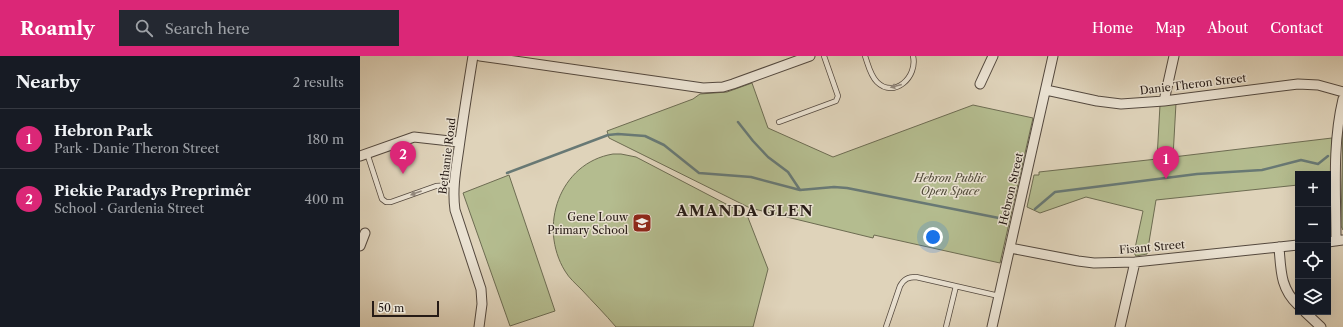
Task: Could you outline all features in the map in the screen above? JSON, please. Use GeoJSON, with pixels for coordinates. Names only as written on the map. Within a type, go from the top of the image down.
{"type":"FeatureCollection","features":[{"type":"Feature","properties":{"kind":"street","name":"Bethanie Road"},"geometry":{"type":"LineString","coordinates":[[473,56],[453,199],[455,210],[481,289],[482,304],[479,327]]}},
{"type":"Feature","properties":{"kind":"street"},"geometry":{"type":"LineString","coordinates":[[480,56],[703,88],[723,87],[810,56]]}},
{"type":"Feature","properties":{"kind":"street"},"geometry":{"type":"LineString","coordinates":[[980,84],[993,56]]}},
{"type":"Feature","properties":{"kind":"street","name":"Hebron Street"},"geometry":{"type":"LineString","coordinates":[[992,327],[1054,56]]}},
{"type":"Feature","properties":{"kind":"street"},"geometry":{"type":"LineString","coordinates":[[1164,101],[1174,56]]}},
{"type":"Feature","properties":{"kind":"street","name":"Danie Theron Street"},"geometry":{"type":"LineString","coordinates":[[1046,90],[1111,103],[1164,101],[1298,84],[1318,85],[1343,92]]}},
{"type":"Feature","properties":{"kind":"street"},"geometry":{"type":"LineString","coordinates":[[1336,241],[1336,147],[1338,124],[1343,99]]}},
{"type":"Feature","properties":{"kind":"street"},"geometry":{"type":"LineString","coordinates":[[364,154],[414,137],[460,142]]}},
{"type":"Feature","properties":{"kind":"street"},"geometry":{"type":"LineString","coordinates":[[360,246],[365,233]]}},
{"type":"Feature","properties":{"kind":"street","name":"Fisant Street"},"geometry":{"type":"LineString","coordinates":[[1010,248],[1083,262],[1110,263],[1135,262],[1295,245]]}},
{"type":"Feature","properties":{"kind":"street"},"geometry":{"type":"LineString","coordinates":[[1279,247],[1281,276],[1287,292],[1295,301]]}},
{"type":"Feature","properties":{"kind":"street"},"geometry":{"type":"LineString","coordinates":[[1120,327],[1135,262]]}},
{"type":"Feature","properties":{"kind":"street"},"geometry":{"type":"LineString","coordinates":[[1308,315],[1321,327]]}},
{"type":"Feature","properties":{"kind":"lane"},"geometry":{"type":"LineString","coordinates":[[779,122],[836,101],[838,96],[824,56]]}},
{"type":"Feature","properties":{"kind":"lane"},"geometry":{"type":"LineString","coordinates":[[865,56],[877,82],[884,86],[892,87],[900,85],[910,77],[914,65],[913,56]]}},
{"type":"Feature","properties":{"kind":"lane"},"geometry":{"type":"LineString","coordinates":[[364,154],[382,199],[386,202],[391,202],[436,186],[454,185]]}},
{"type":"Feature","properties":{"kind":"lane"},"geometry":{"type":"LineString","coordinates":[[886,327],[900,286],[906,279],[916,277],[999,296]]}},
{"type":"Feature","properties":{"kind":"lane"},"geometry":{"type":"LineString","coordinates":[[946,327],[956,286]]}},
{"type":"Feature","properties":{"kind":"green space","name":"Hebron Public Open Space"},"geometry":{"type":"Polygon","coordinates":[[[752,83],[768,128],[833,157],[973,105],[1033,118],[1000,263],[874,235],[873,238],[750,208],[609,138],[607,131],[693,99],[700,94],[727,92],[752,83]]]}},
{"type":"Feature","properties":{"kind":"green space"},"geometry":{"type":"Polygon","coordinates":[[[1176,103],[1173,157],[1332,138],[1331,182],[1331,171],[1295,171],[1295,185],[1156,200],[1147,254],[1136,256],[1134,253],[1143,211],[1086,197],[1040,213],[1027,207],[1034,175],[1039,175],[1039,172],[1157,159],[1160,105],[1176,103]]]}},
{"type":"Feature","properties":{"kind":"green space"},"geometry":{"type":"Polygon","coordinates":[[[1343,125],[1343,230],[1341,226],[1343,125]]]}},
{"type":"Feature","properties":{"kind":"green space"},"geometry":{"type":"Polygon","coordinates":[[[613,154],[636,157],[747,215],[768,269],[753,327],[616,327],[568,276],[557,254],[554,235],[554,217],[559,199],[567,183],[579,170],[594,160],[613,154]]]}},
{"type":"Feature","properties":{"kind":"green space"},"geometry":{"type":"Polygon","coordinates":[[[509,175],[555,311],[510,326],[463,193],[509,175]]]}},
{"type":"Feature","properties":{"kind":"waterway"},"geometry":{"type":"LineString","coordinates":[[738,122],[768,157],[788,172],[800,190]]}},
{"type":"Feature","properties":{"kind":"waterway"},"geometry":{"type":"LineString","coordinates":[[507,173],[608,135],[618,134],[645,136],[664,145],[699,173],[751,177],[800,190],[834,187],[847,188],[1004,219]]}},
{"type":"Feature","properties":{"kind":"waterway"},"geometry":{"type":"LineString","coordinates":[[1035,209],[1055,192],[1197,174],[1262,170],[1301,160],[1318,164],[1328,156]]}},
{"type":"Feature","properties":{"kind":"place","name":"Piekie Paradys Preprimêr"},"geometry":{"type":"Point","coordinates":[403,174]}},
{"type":"Feature","properties":{"kind":"place","name":"Hebron Park"},"geometry":{"type":"Point","coordinates":[1166,179]}},
{"type":"Feature","properties":{"kind":"place","name":"Gene Louw Primary School"},"geometry":{"type":"Point","coordinates":[642,223]}},
{"type":"Feature","properties":{"kind":"district","name":"AMANDA GLEN"},"geometry":{"type":"Point","coordinates":[745,211]}}]}
